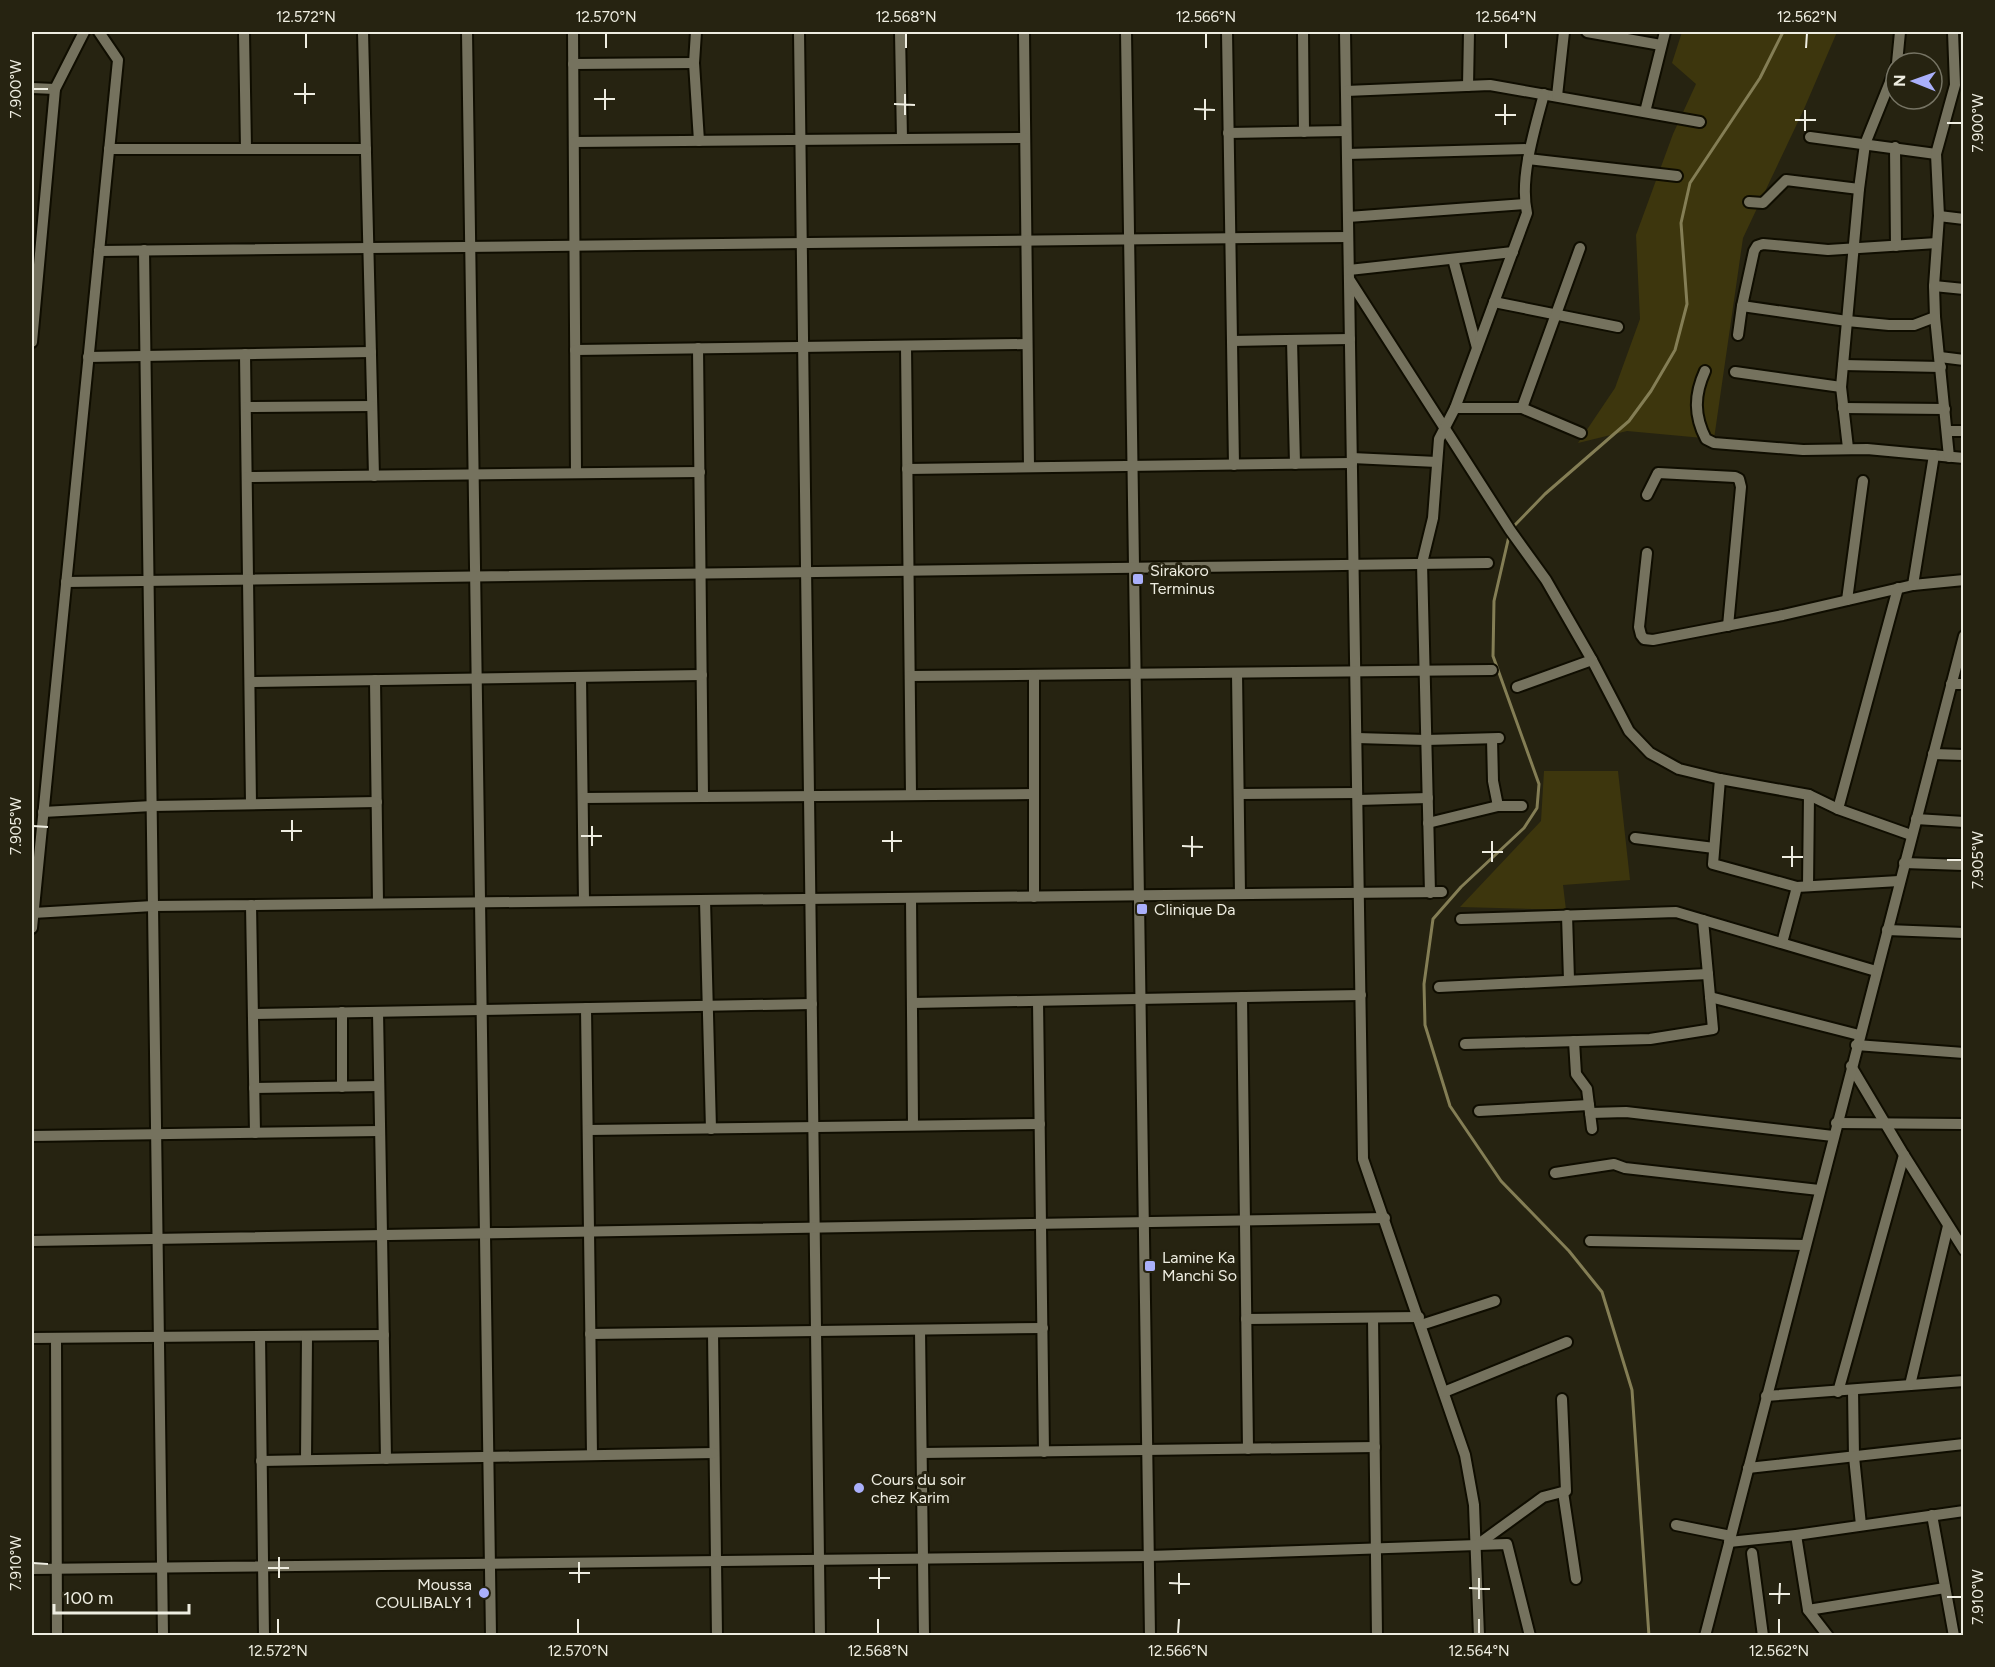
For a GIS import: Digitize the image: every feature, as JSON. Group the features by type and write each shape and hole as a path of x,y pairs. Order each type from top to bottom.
{"street":[{"path":"32,342 36,247 55,89 84,32"},
{"path":"32,928 118,60 99,32"},
{"path":"244,32 246,149"},
{"path":"363,32 374,476"},
{"path":"467,32 491,1635"},
{"path":"573,32 576,473"},
{"path":"696,32 694,63 699,141"},
{"path":"799,32 820,1635"},
{"path":"900,32 902,139"},
{"path":"1024,32 1029,467"},
{"path":"1126,32 1150,1635"},
{"path":"1227,32 1234,465"},
{"path":"1303,32 1304,132"},
{"path":"1345,32 1363,1159 1465,1455 1474,1505 1479,1635"},
{"path":"1468,86 1469,32"},
{"path":"1557,96 1564,32"},
{"path":"1587,32 1661,45"},
{"path":"1645,112 1665,32"},
{"path":"1898,51 1900,32"},
{"path":"1949,457 1935,317 1934,286 1939,216 1936,154 1955,85 1957,32"},
{"path":"573,64 694,63"},
{"path":"1346,91 1490,85 1700,122"},
{"path":"32,88 55,89"},
{"path":"1430,892 1422,563 1433,518 1438,439 1455,408 1527,213 1525,204 1528,154 1544,94"},
{"path":"1848,448 1841,387 1859,189 1865,144 1884,97"},
{"path":"1228,133 1346,131"},
{"path":"1810,137 1936,154"},
{"path":"574,142 1025,138"},
{"path":"1895,147 1896,246"},
{"path":"109,149 366,149"},
{"path":"1347,154 1528,154 1677,176"},
{"path":"1749,202 1763,203 1786,180 1859,189"},
{"path":"1348,217 1525,204"},
{"path":"1939,216 1964,219"},
{"path":"99,250 1348,237"},
{"path":"1738,335 1742,306 1757,246 1763,244 1828,250 1937,243"},
{"path":"1522,408 1580,248"},
{"path":"144,250 163,1635"},
{"path":"1349,274 1453,258 1513,252"},
{"path":"1453,258 1477,348"},
{"path":"1349,274 1444,428 1510,530 1546,580 1629,731 1650,753 1679,769 1809,795 1838,809 1911,835"},
{"path":"1934,286 1964,289"},
{"path":"1494,302 1618,327"},
{"path":"1742,306 1889,325 1914,325 1935,317"},
{"path":"1232,341 1350,339"},
{"path":"1292,340 1295,464"},
{"path":"575,350 1027,344"},
{"path":"906,346 911,795"},
{"path":"698,348 703,797"},
{"path":"88,357 371,352"},
{"path":"245,354 251,804"},
{"path":"1843,365 1964,360"},
{"path":"1705,371 1699,384 1696,402 1697,420 1706,439 1714,443 1803,450 1848,448 1964,458"},
{"path":"1735,372 1841,387"},
{"path":"246,407 372,406"},
{"path":"1455,408 1522,408 1581,433"},
{"path":"1843,408 1945,409"},
{"path":"1947,431 1964,431"},
{"path":"1913,585 1934,455"},
{"path":"907,469 1295,464 1352,461 1437,462"},
{"path":"247,477 700,472"},
{"path":"1647,495 1658,473 1735,477 1739,480 1741,487 1728,626"},
{"path":"1847,600 1863,481"},
{"path":"1647,553 1639,627 1644,639 1653,640 1728,626 1913,585 1964,580"},
{"path":"66,582 1488,562"},
{"path":"1838,809 1898,588"},
{"path":"1705,1635 1964,636"},
{"path":"1517,687 1592,660"},
{"path":"910,676 1492,670"},
{"path":"1238,673 1240,894"},
{"path":"250,682 702,675"},
{"path":"1034,675 1034,897"},
{"path":"581,677 584,901"},
{"path":"375,680 378,903"},
{"path":"1951,684 1964,684"},
{"path":"1356,738 1496,739 1493,781 1498,806"},
{"path":"1933,754 1964,755"},
{"path":"1720,779 1713,864 1802,887 1899,881"},
{"path":"1239,794 1428,798"},
{"path":"583,798 1034,795"},
{"path":"1782,944 1802,887 1809,795"},
{"path":"44,812 152,806 377,802"},
{"path":"1428,823 1498,806 1522,806"},
{"path":"1916,819 1964,822"},
{"path":"1635,838 1714,848"},
{"path":"1904,863 1964,865"},
{"path":"33,913 153,906 1442,892"},
{"path":"911,898 914,1125"},
{"path":"705,900 711,1128"},
{"path":"251,905 255,1132"},
{"path":"1461,919 1676,912 1876,971"},
{"path":"1567,915 1569,980"},
{"path":"1465,1044 1650,1039 1713,1029 1703,920"},
{"path":"1887,930 1964,933"},
{"path":"1439,987 1708,974"},
{"path":"912,1003 1361,995"},
{"path":"1242,997 1248,1449"},
{"path":"1710,997 1858,1040 1964,1053"},
{"path":"1038,1000 1044,1452"},
{"path":"253,1014 812,1004"},
{"path":"586,1008 592,1455"},
{"path":"342,1012 342,1087"},
{"path":"378,1012 386,1459"},
{"path":"1574,1041 1576,1074 1587,1089 1592,1129"},
{"path":"1851,1066 1964,1250"},
{"path":"254,1088 379,1086"},
{"path":"1479,1111 1590,1109 1833,1136"},
{"path":"1836,1123 1964,1124"},
{"path":"588,1130 1040,1124"},
{"path":"32,1136 380,1131"},
{"path":"1838,1392 1904,1155"},
{"path":"1555,1173 1614,1164 1624,1168 1819,1190"},
{"path":"32,1241 1385,1218"},
{"path":"1910,1386 1948,1226"},
{"path":"1590,1241 1805,1245"},
{"path":"1246,1319 1373,1318 1420,1321 1495,1301"},
{"path":"1373,1318 1377,1635"},
{"path":"590,1334 1043,1328"},
{"path":"920,1330 924,1635"},
{"path":"713,1333 717,1635"},
{"path":"32,1338 384,1335"},
{"path":"260,1336 264,1635"},
{"path":"306,1460 307,1336"},
{"path":"56,1338 57,1635"},
{"path":"1444,1392 1567,1342"},
{"path":"1766,1396 1964,1381"},
{"path":"1853,1390 1854,1458 1861,1525"},
{"path":"1477,1545 1543,1497 1566,1491 1562,1399"},
{"path":"1748,1468 1964,1444"},
{"path":"922,1453 1375,1447"},
{"path":"261,1461 714,1453"},
{"path":"1563,1492 1576,1579"},
{"path":"1676,1525 1730,1539 1796,1535 1964,1511"},
{"path":"1932,1515 1954,1635"},
{"path":"1796,1535 1808,1610 1828,1635"},
{"path":"32,1569 1149,1556 1507,1544 1530,1635"},
{"path":"1752,1553 1763,1635"},
{"path":"1808,1610 1945,1588"}],"shaded area":[{"path":"1682,32 1837,32 1804,109 1743,238 1714,439 1627,431 1578,443 1615,388 1640,319 1636,235 1673,134 1696,84 1672,63"},
{"path":"1544,771 1618,771 1630,880 1563,885 1566,910 1460,907 1541,821"}],"waterway":[{"path":"1513,527 1545,494 1629,421 1651,391 1675,350 1687,304 1681,223 1690,183 1760,78 1783,32"},
{"path":"1509,536 1494,601 1493,656 1539,784 1537,808 1524,828 1461,887 1433,919 1424,984 1425,1025 1450,1106 1501,1181 1569,1251 1602,1292 1632,1390 1649,1636"}],"place":[{"name":"Sirakoro Terminus","path":"1138,579"},
{"name":"Clinique Da","path":"1142,909"},
{"name":"Lamine Ka Manchi So","path":"1150,1266"},
{"name":"Cours du soir chez Karim","path":"859,1488"},
{"name":"Moussa COULIBALY 1","path":"484,1593"}]}
